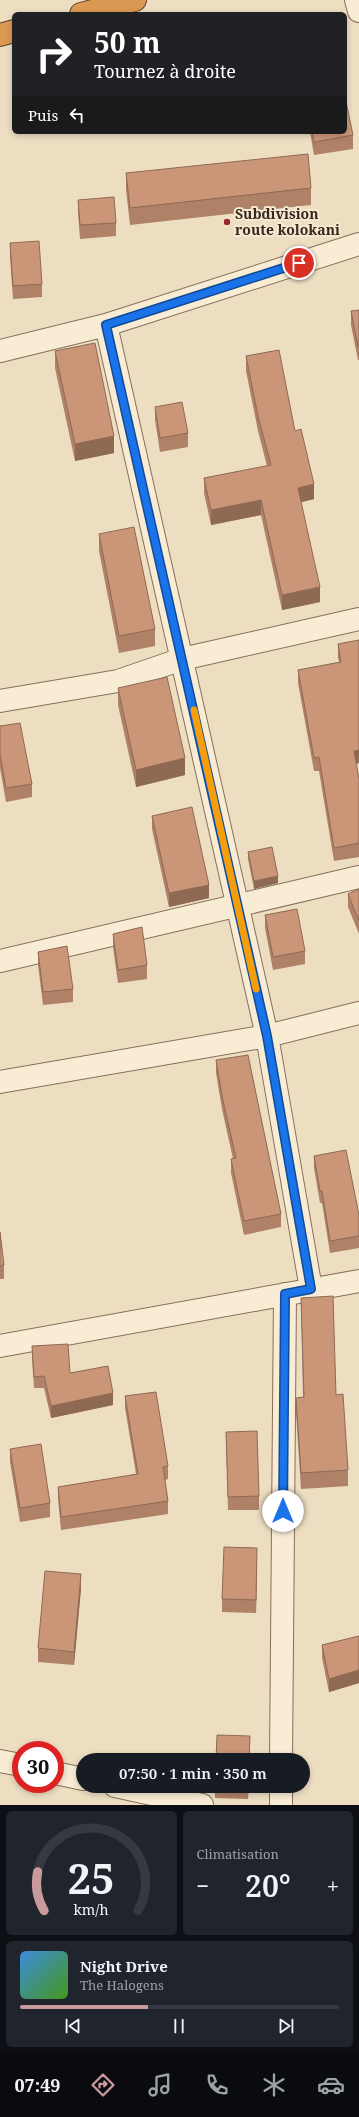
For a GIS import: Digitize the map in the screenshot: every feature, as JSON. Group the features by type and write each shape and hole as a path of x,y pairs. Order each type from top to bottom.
{"highway":[{"path":"89,12 135,0"},
{"path":"0,35 12,32"}],"street":[{"path":"356,0 359,11"},
{"path":"0,351 106,325 359,244"},
{"path":"106,325 267,1036 311,1289"},
{"path":"0,701 118,681 182,659 359,619"},
{"path":"0,961 237,904 359,877"},
{"path":"0,1082 267,1036 359,1013"},
{"path":"0,1346 359,1281"},
{"path":"281,1753 285,1294"},
{"path":"0,1761 12,1764"},
{"path":"64,1775 76,1778"},
{"path":"147,1793 202,1805"},
{"path":"281,1793 281,1805"}],"building":[{"path":"347,106 353,135 314,142 312,134 347,134"},
{"path":"308,154 311,188 130,208 126,173"},
{"path":"114,197 116,223 80,225 78,200"},
{"path":"39,241 42,284 13,286 10,243"},
{"path":"359,310 359,346 358,346 351,311"},
{"path":"95,343 114,436 75,444 55,351"},
{"path":"279,350 295,431 301,429 314,484 298,488 320,587 282,595 261,500 211,510 204,478 271,465 258,416 246,356"},
{"path":"182,402 188,433 160,438 155,407"},
{"path":"134,527 155,629 119,636 99,534"},
{"path":"359,640 359,750 354,751 359,779 359,843 334,848 319,757 314,758 298,670 341,662 338,644"},
{"path":"167,677 185,758 136,770 118,688"},
{"path":"20,723 32,784 6,788 0,754 0,726"},
{"path":"192,807 209,885 169,893 152,816"},
{"path":"272,847 278,876 254,881 248,852"},
{"path":"359,889 359,921 348,894"},
{"path":"297,909 305,951 273,957 265,915"},
{"path":"142,927 147,965 118,970 113,934"},
{"path":"67,946 73,989 43,992 38,952"},
{"path":"248,1055 281,1214 244,1221 231,1159 236,1158 222,1096 216,1060"},
{"path":"346,1150 359,1215 359,1236 330,1241 322,1191 320,1191 314,1156"},
{"path":"0,1232 4,1265 0,1266"},
{"path":"333,1296 336,1395 343,1394 348,1470 301,1473 296,1398 304,1397 301,1298"},
{"path":"68,1344 70,1373 108,1366 113,1393 51,1406 44,1376 34,1377 32,1346"},
{"path":"156,1392 168,1466 163,1467 168,1501 61,1517 58,1487 138,1474 125,1396"},
{"path":"257,1431 259,1496 228,1497 226,1432"},
{"path":"41,1444 50,1503 20,1508 10,1449"},
{"path":"224,1547 257,1548 256,1600 222,1599"},
{"path":"45,1571 81,1574 74,1652 38,1648"},
{"path":"359,1636 359,1670 329,1679 322,1645"},
{"path":"217,1735 250,1736 249,1753 216,1753"}],"slow traffic":[{"path":"194,710 256,989"}],"place":[{"name":"Subdivision route kolokani","path":"227,222"}],"route":[{"path":"283,1511 285,1294 311,1289 267,1036 106,325 299,263"}]}
